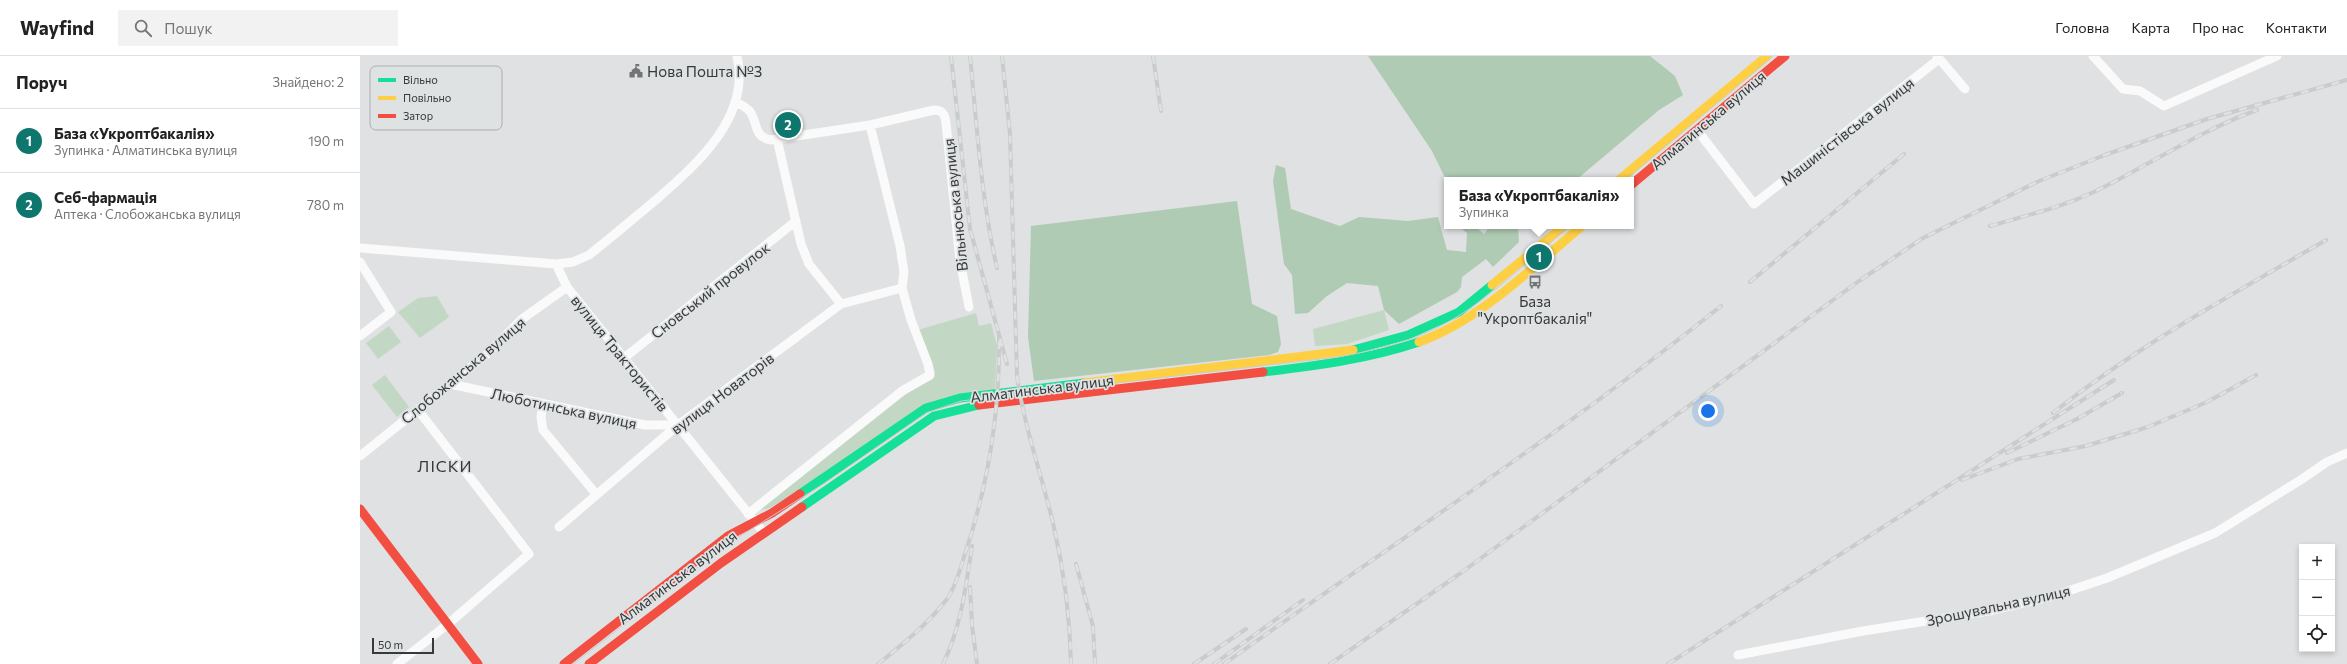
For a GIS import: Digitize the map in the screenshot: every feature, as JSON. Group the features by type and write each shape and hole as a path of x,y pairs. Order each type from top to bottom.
{"street":[{"path":"360,248 556,264 573,262 589,255 696,165 712,146 736,102 740,77 737,56"},
{"name":"Алматинська вулиця","path":"1623,177 1767,56"},
{"name":"Алматинська вулиця","path":"1634,182 1785,56"},
{"path":"2094,56 2123,89 2140,91 2164,106 2277,56"},
{"path":"1938,58 1965,89"},
{"name":"Машиністівська вулиця","path":"1697,130 1754,204 1938,58"},
{"path":"736,102 752,114 757,132 763,138 778,139 870,125 900,246 904,272 902,288 911,320 928,364 930,375 902,391 748,514"},
{"name":"Вільнюська вулиця","path":"870,125 934,110 940,110 944,114 960,261 969,307"},
{"path":"778,139 801,244 809,264 841,304"},
{"name":"Сновський провулок","path":"624,358 796,221"},
{"name":"Алматинська вулиця","path":"564,664 728,536 772,513 926,408 960,398 986,399 1071,389 1332,354 1366,348 1408,335 1465,308 1560,229"},
{"name":"Алматинська вулиця","path":"1071,389 1331,364 1394,350 1433,336 1488,304 1578,229"},
{"path":"360,262 391,312 360,336"},
{"name":"вулиця Трактористів","path":"556,264 567,287 764,533"},
{"name":"Слобожанська вулиця","path":"360,456 486,355 522,319 567,287"},
{"name":"вулиця Новаторів","path":"559,527 678,425 841,304 902,288"},
{"name":"Люботинська вулиця","path":"450,384 543,405 645,425 678,425"},
{"name":"Алматинська вулиця","path":"589,664 764,533 922,422 945,411 986,399"},
{"path":"543,405 541,417 543,430 596,494"},
{"path":"397,664 448,624 529,554 418,410"},
{"name":"Зрошувальна вулиця","path":"1738,655 1863,631 1989,611 2050,597 2107,578 2215,533 2299,482 2327,462 2347,453"},
{"path":"360,509 478,664"}],"green space":[{"path":"1368,56 1650,56 1675,76 1683,95 1659,110 1580,177 1445,177 1432,151"},
{"path":"1276,165 1285,168 1291,209 1340,226 1359,217 1408,221 1438,217 1447,250 1466,252 1467,233 1462,229 1478,229 1484,234 1488,229 1518,229 1519,242 1493,267 1486,259 1462,277 1461,287 1457,292 1399,324 1384,310 1378,286 1347,283 1327,296 1308,313 1295,314 1292,275 1284,264 1273,181"},
{"path":"1237,201 1252,304 1277,316 1281,344 1278,352 1269,355 1034,381 1028,337 1031,226"},
{"path":"437,296 449,317 420,338 398,312 418,298"},
{"path":"1384,310 1389,330 1347,344 1315,346 1313,329"},
{"path":"976,313 979,326 991,323 997,346 995,390 946,397 770,508 759,510 909,392 933,379 935,371 918,330"},
{"path":"389,326 401,342 378,359 366,343"},
{"path":"385,375 409,407 397,417 372,385"}],"tram line":[{"path":"1629,177 1773,56"},
{"path":"573,664 729,543 825,483 926,413 961,401 1338,357 1409,340 1435,329 1464,313 1495,290 1566,229"}],"railway":[{"path":"951,56 970,229 1007,364"},
{"path":"970,56 983,189 997,268"},
{"path":"1002,56 1010,134 1017,376 1028,431 1053,523 1060,558 1068,611 1071,664"},
{"path":"1153,56 1161,111"},
{"path":"1330,664 1458,575 1859,281 1923,238 2039,181 2105,155 2207,119 2347,80"},
{"path":"1990,226 2047,210 2089,194 2197,137 2257,110"},
{"path":"1750,282 1904,154"},
{"path":"2053,413 2118,365 2152,343 2326,240"},
{"path":"1224,664 1475,489 1661,353 1721,306"},
{"path":"878,664 932,617 947,599 957,579 980,503 991,448 995,420 999,364 999,336"},
{"path":"1962,480 2018,459 2086,446 2148,427 2207,402 2256,375"},
{"path":"1668,664 2114,380"},
{"path":"2007,453 2077,419 2122,393"},
{"path":"943,664 959,621 972,546"},
{"path":"1076,564 1093,626 1095,664"},
{"path":"970,587 972,625 977,664"},
{"path":"1214,664 1303,600"},
{"path":"1194,664 1246,629"}],"traffic: fast":[{"path":"1353,350 1408,335 1459,312 1492,285"},
{"path":"1263,372 1342,361 1381,353 1419,342"},
{"path":"800,494 926,408 960,398 1084,383"},
{"path":"802,507 934,416 979,405"}],"traffic: slow":[{"path":"1623,177 1767,56"},
{"path":"1492,285 1560,229"},
{"path":"1419,342 1441,333 1484,307 1505,292 1579,229"},
{"path":"1084,383 1353,350"}],"traffic: jam":[{"path":"1634,182 1785,56"},
{"path":"979,405 1263,372"},
{"path":"564,664 728,536 772,513 800,494"},
{"path":"589,664 721,563 802,507"},
{"path":"360,509 478,664"}],"place":[{"name":"Нова Пошта №3","path":"636,71"},
{"name":"Себ-фармація","path":"788,125"},
{"name":"База «Укроптбакалія»","path":"1539,257"},
{"name":"База \"Укроптбакалія\"","path":"1535,282"}],"district":[{"name":"ЛІСКИ","path":"445,465"}]}
